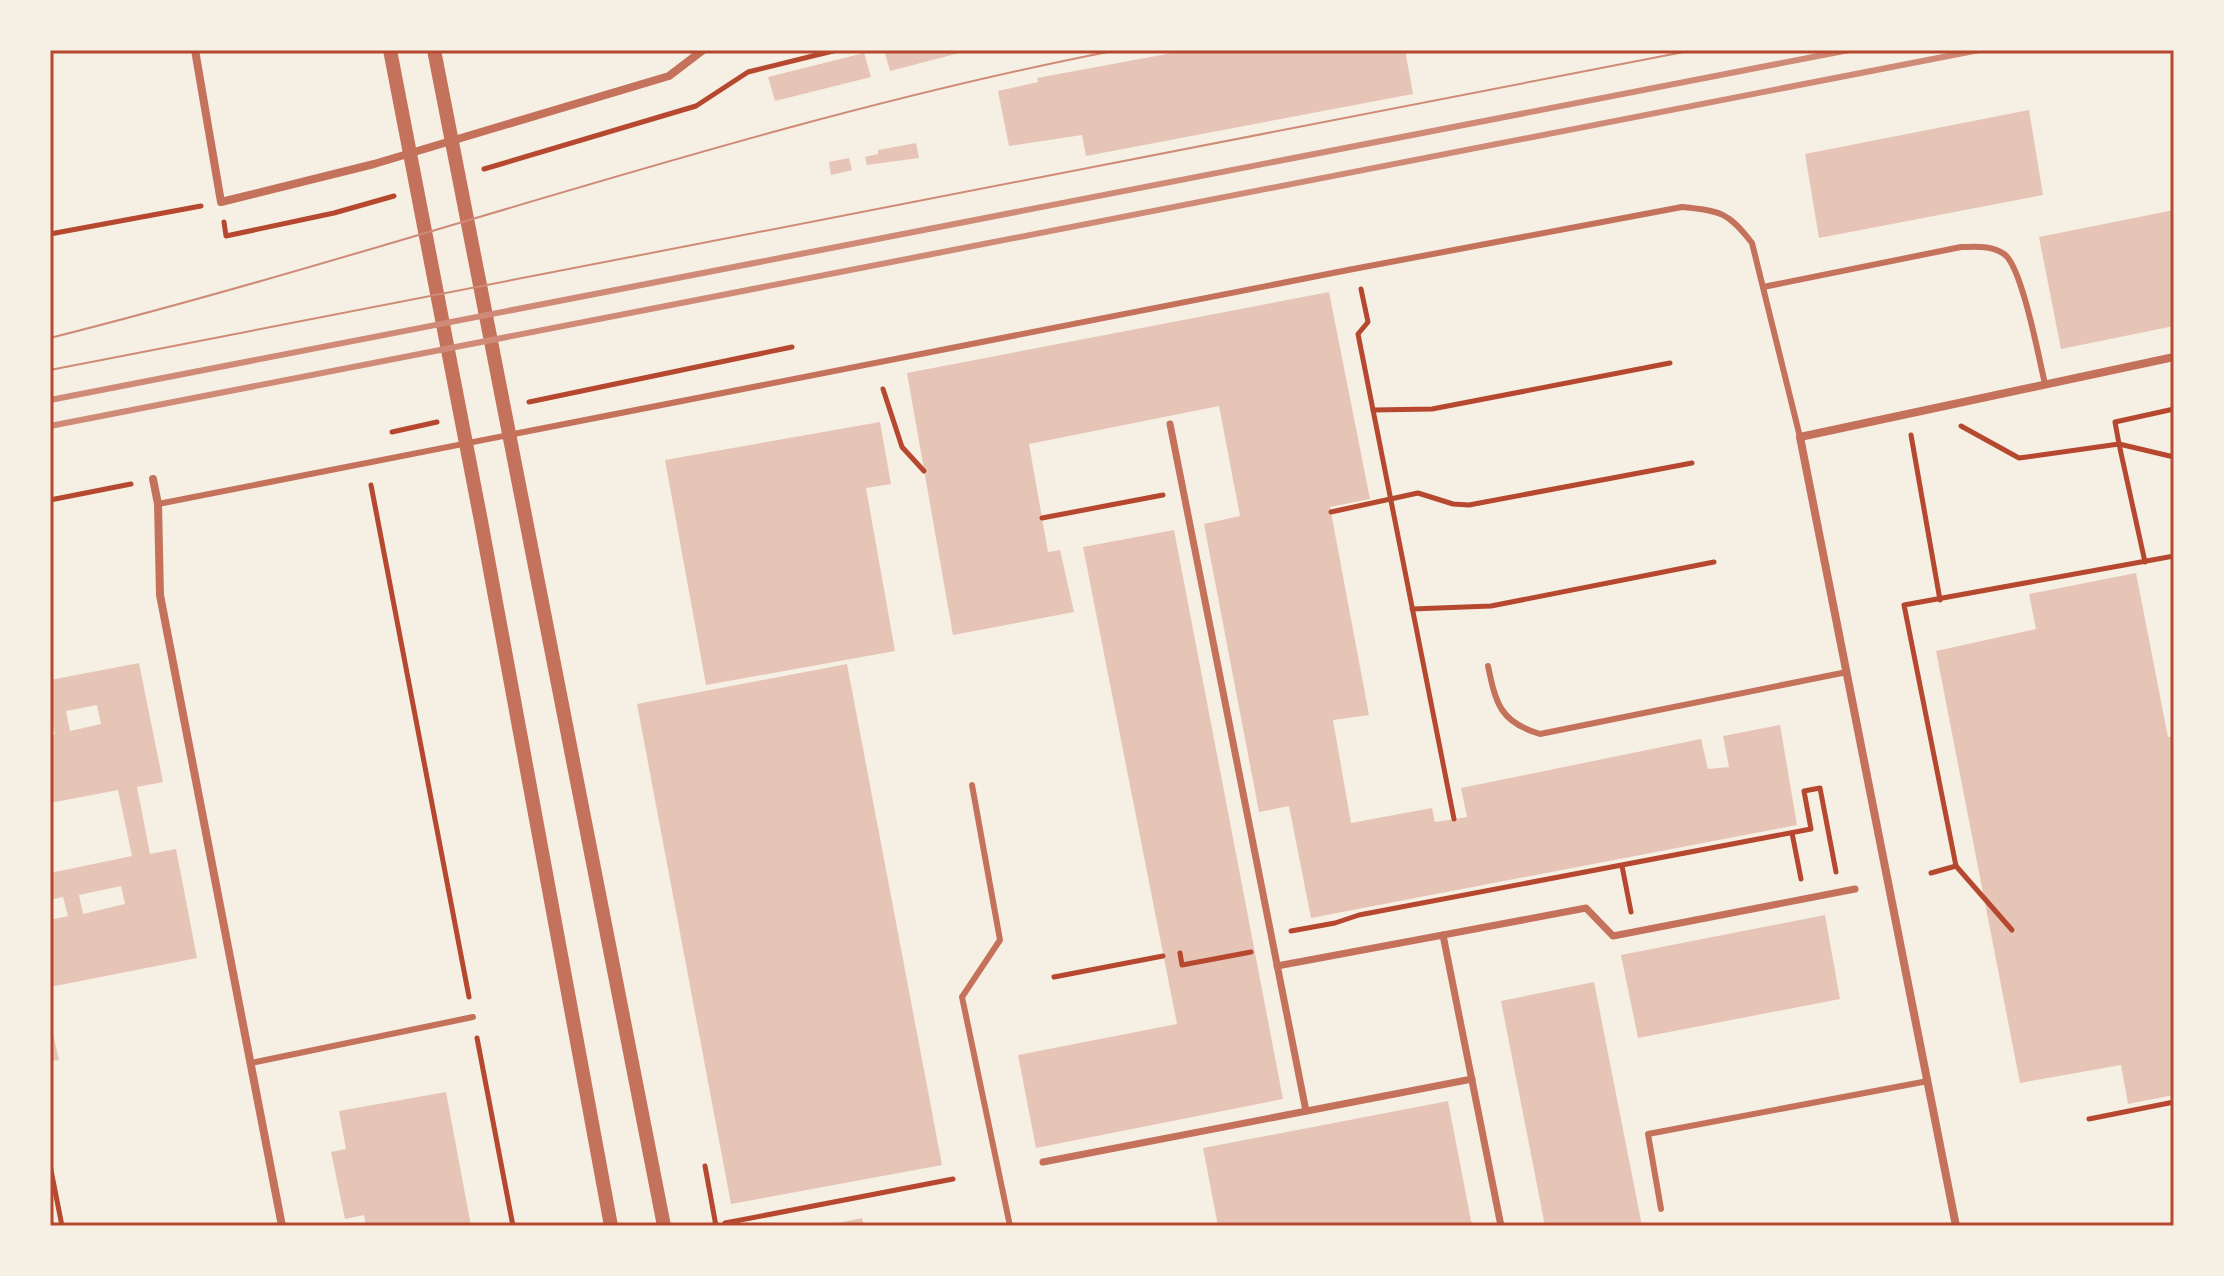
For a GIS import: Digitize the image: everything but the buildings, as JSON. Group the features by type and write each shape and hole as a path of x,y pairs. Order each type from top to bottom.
{"street":[{"path":"195,50 221,202 374,164 669,76 703,50"},
{"path":"434,50 664,1226"},
{"path":"391,53 611,1226"},
{"path":"1956,1226 1800,437 2174,357"},
{"path":"1170,424 1306,1111"},
{"path":"153,479 158,504 160,595 282,1226"},
{"path":"1277,966 1586,908 1613,936 1855,889"},
{"path":"1443,935 1501,1226"},
{"path":"1043,1162 1472,1079"}],"lane":[{"path":"158,504 1682,207 1709,210 1734,220 1752,243 1800,437"},
{"path":"1763,287 1961,247 1986,246 2005,254 2017,271 2045,384"},
{"path":"1488,666 1496,704 1520,728 1540,734 1847,672"},
{"path":"972,785 1000,940 962,997 1010,1226"},
{"path":"251,1063 473,1017"},
{"path":"1661,1209 1648,1134 1928,1081"}],"path":[{"path":"470,173 696,106 748,72 837,50"},
{"path":"226,236 334,213 395,195"},
{"path":"50,234 221,202"},
{"path":"1357,268 1368,322 1358,334 1454,819"},
{"path":"1373,410 1432,409 1670,363"},
{"path":"883,389 902,447 924,471"},
{"path":"1929,408 2019,458 2119,444 2174,457"},
{"path":"2145,562 2115,422 2174,409"},
{"path":"1907,413 1940,600"},
{"path":"1331,512 1418,493 1453,504 1469,505 1692,463"},
{"path":"367,464 513,1226"},
{"path":"50,500 153,479"},
{"path":"1042,518 1184,491"},
{"path":"2012,930 1956,866 1904,605 2174,556"},
{"path":"1412,609 1491,606 1714,562"},
{"path":"1293,931 1811,829 1804,791 1820,788 1839,893"},
{"path":"1792,833 1802,886"},
{"path":"1622,866 1632,919"},
{"path":"1931,873 1956,866"},
{"path":"1180,953 1182,965 1273,948"},
{"path":"1054,977 1163,956"},
{"path":"2089,1119 2174,1102"},
{"path":"50,1165 62,1226"},
{"path":"705,1166 716,1226"},
{"path":"725,1223 953,1179"}],"tram line":[{"path":"50,338 184,303 848,112 1118,50"},
{"path":"50,370 1694,50"}],"railway":[{"path":"50,400 1849,50"},
{"path":"50,426 1979,50"}]}
